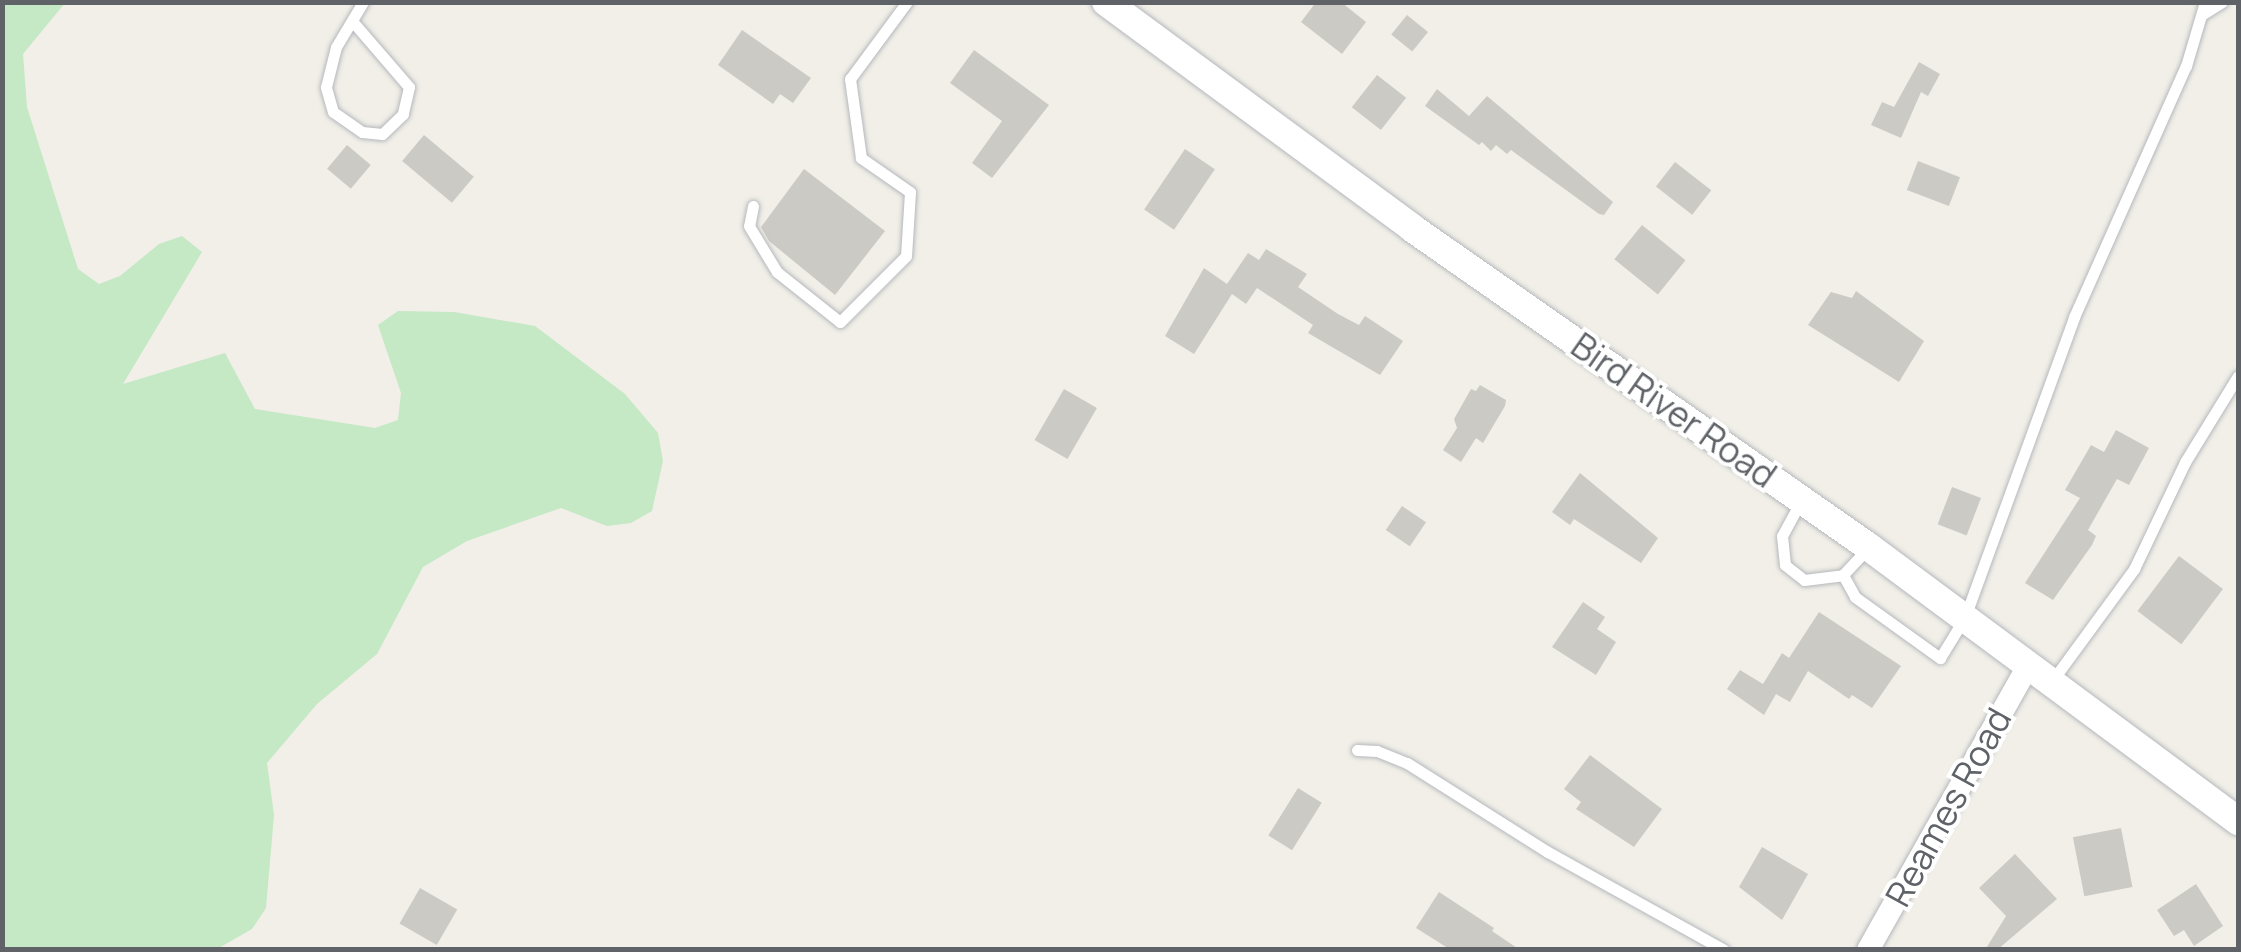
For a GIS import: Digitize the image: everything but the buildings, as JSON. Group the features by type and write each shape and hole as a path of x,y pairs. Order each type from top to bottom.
{"street":[{"name":"Bird River Road","path":"1106,2 1427,238 1802,500 2237,816"},
{"name":"Reames Road","path":"1868,950 2040,673"}],"lane":[{"path":"353,22 409,87 403,114 382,134 362,132 333,112 326,87 336,47 362,2"},
{"path":"752,206 749,226 777,272 840,322 906,256 910,192 861,158 850,79 907,2"},
{"path":"1843,575 1863,604 1940,658 1965,617 2074,317 2186,66 2204,8 2222,2"},
{"path":"2040,673 2134,570 2185,462 2238,376"},
{"path":"1802,500 1782,536 1785,564 1804,580 1843,575 1869,548"},
{"path":"1357,750 1377,752 1407,763 1548,852 1724,950"}],"green space":[{"path":"2,3 65,3 23,54 27,107 78,269 99,284 120,276 159,244 182,236 202,252 123,384 225,353 255,409 375,428 398,420 401,393 378,325 398,311 454,312 535,326 625,394 658,433 663,461 652,511 631,523 607,526 561,508 467,541 423,567 377,654 317,704 267,763 274,815 266,908 252,929 217,949 3,949"}]}
